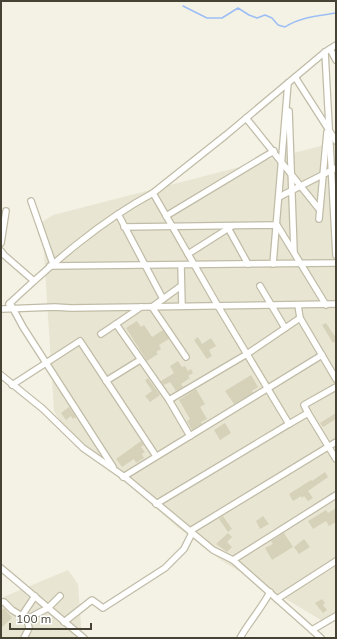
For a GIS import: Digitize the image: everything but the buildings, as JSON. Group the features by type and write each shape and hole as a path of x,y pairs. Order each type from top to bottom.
{"street":[{"path":"2,310 52,265 89,235 133,204 153,193 336,45"},
{"path":"328,51 336,60"},
{"path":"319,219 328,129 328,51"},
{"path":"295,77 336,140"},
{"path":"274,264 288,83"},
{"path":"288,83 294,252"},
{"path":"246,118 319,209"},
{"path":"328,129 334,169 336,255"},
{"path":"166,216 274,151"},
{"path":"279,197 334,169"},
{"path":"153,193 218,306 289,424"},
{"path":"31,201 52,265"},
{"path":"1,243 6,211"},
{"path":"118,214 163,299"},
{"path":"277,225 326,305"},
{"path":"124,227 277,225"},
{"path":"188,254 229,226"},
{"path":"229,226 248,264"},
{"path":"1,250 4,255 34,281"},
{"path":"52,265 145,266 336,263"},
{"path":"181,265 182,306"},
{"path":"152,307 182,286"},
{"path":"260,286 285,328"},
{"path":"10,303 46,363 115,471"},
{"path":"2,310 55,307 336,304"},
{"path":"298,305 300,318 336,378"},
{"path":"101,334 141,307"},
{"path":"152,307 186,357"},
{"path":"168,400 247,354 300,318"},
{"path":"116,324 168,400 190,436"},
{"path":"12,385 80,341 156,456"},
{"path":"123,477 322,355"},
{"path":"106,381 140,360"},
{"path":"1,375 43,409 83,448 123,477 213,550 233,560 321,638"},
{"path":"336,387 304,405 336,459"},
{"path":"156,504 308,413"},
{"path":"64,622 92,600 104,608 165,568 184,549 191,532 336,442"},
{"path":"233,560 336,495"},
{"path":"277,599 336,561"},
{"path":"1,568 84,638"},
{"path":"240,638 262,607 270,592"},
{"path":"24,618 35,596"},
{"path":"24,618 48,608 60,596"},
{"path":"1,602 4,602 12,610 24,618 29,628 24,638"},
{"path":"312,630 336,616"}],"shaded area":[{"path":"336,142 336,620 321,620 222,561 177,527 64,427 54,411 42,222 53,215"},
{"path":"68,570 78,584 82,638 1,638 1,598"}],"waterway":[{"path":"183,6 207,18 222,18 238,8 257,18 265,15 272,18 278,25 285,27 303,19 336,13"}]}
